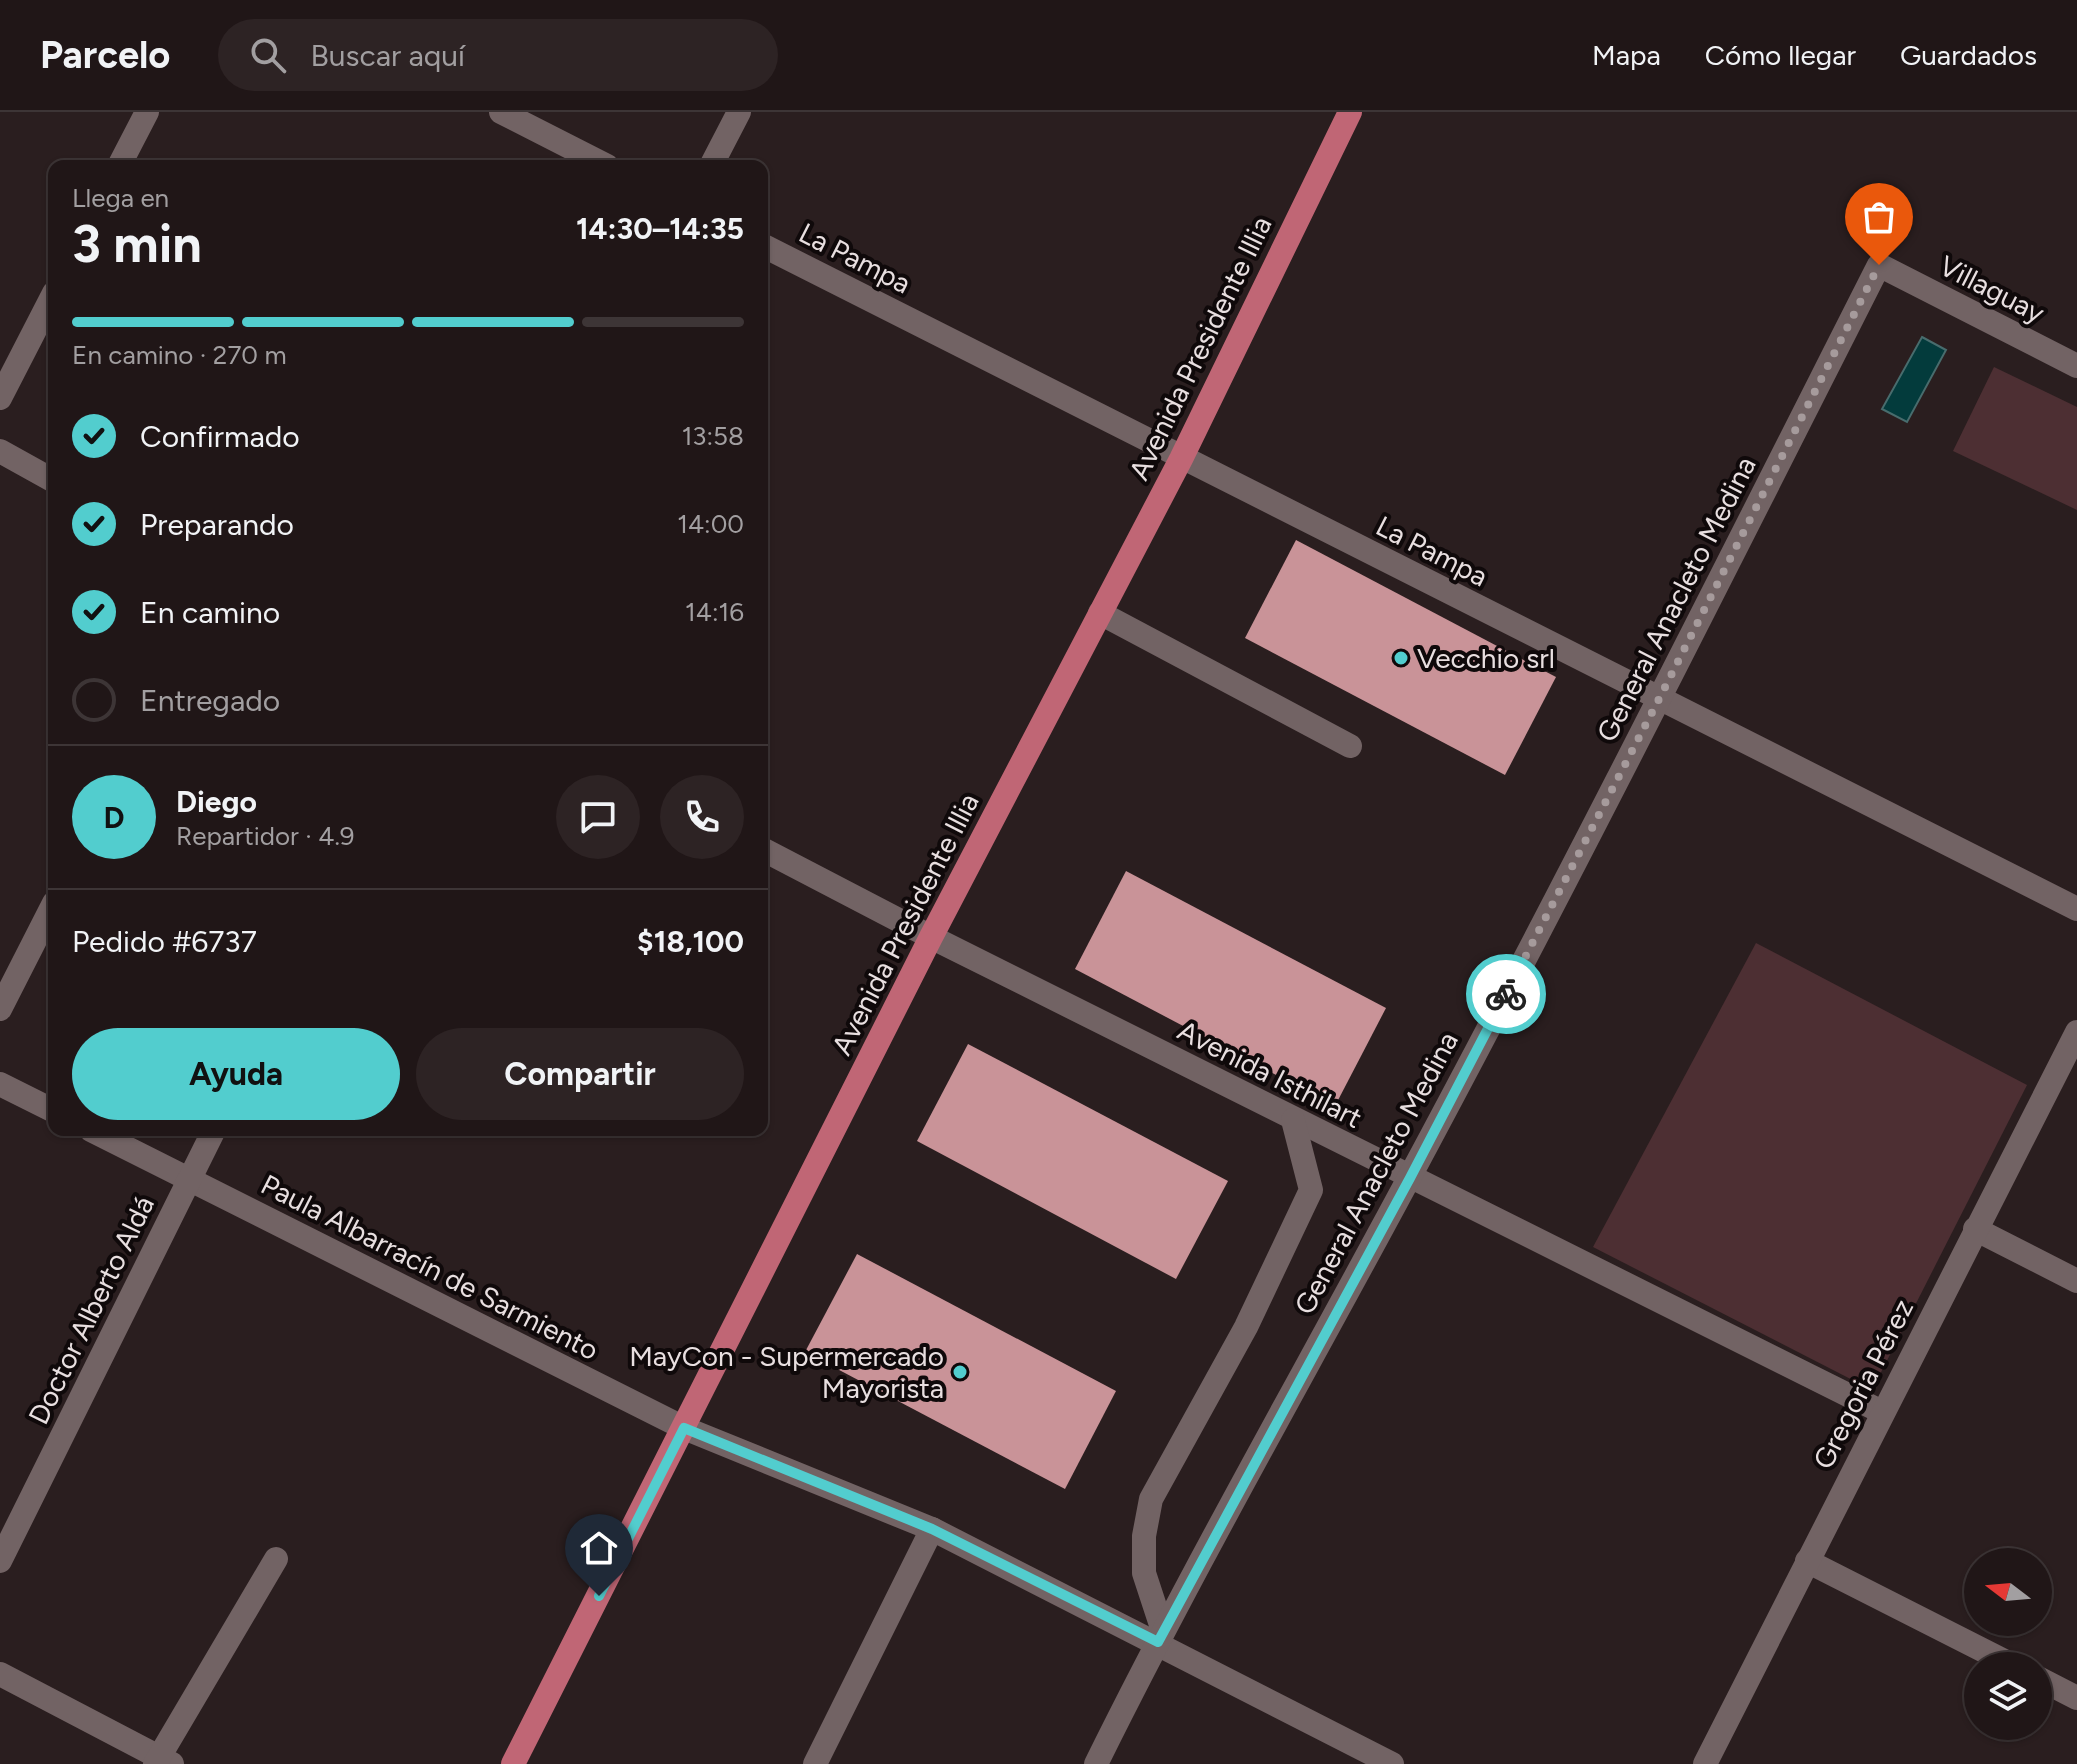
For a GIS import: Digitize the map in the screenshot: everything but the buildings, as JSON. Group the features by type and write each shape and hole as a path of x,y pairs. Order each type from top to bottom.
{"main road":[{"name":"Avenida Presidente Illia","path":"513,1764 931,937 1181,459 1350,112"}],"street":[{"path":"122,160 147,112"},
{"path":"501,112 595,160"},
{"path":"714,160 739,112"},
{"name":"La Pampa","path":"768,248 2077,909"},
{"name":"Villaguay","path":"1879,265 2077,366"},
{"name":"General Anacleto Medina","path":"1096,1764 1160,1637 1410,1178 1659,699 1879,265"},
{"path":"0,398 48,305"},
{"path":"0,451 48,478"},
{"path":"1100,613 1350,746"},
{"name":"Avenida Isthilart","path":"768,852 1293,1120 1882,1412"},
{"path":"0,1009 48,915"},
{"name":"Gregoria Pérez","path":"1705,1764 2077,1032"},
{"path":"0,1084 48,1108"},
{"path":"1160,1637 1144,1573 1144,1536 1151,1499 1246,1327 1311,1190 1293,1120"},
{"name":"Paula Albarracín de Sarmiento","path":"103,1136 684,1428 932,1529 1160,1637 1384,1762"},
{"name":"Doctor Alberto Aldá","path":"0,1561 211,1136"},
{"path":"1975,1229 2077,1281"},
{"path":"815,1764 932,1529"},
{"path":"0,1674 162,1762 276,1559"},
{"path":"1807,1561 1986,1652"},
{"path":"2052,1685 2077,1698"}],"shaded area":[{"path":"1994,367 2077,407 2077,510 1953,451"},
{"path":"1756,943 2027,1085 1872,1390 1593,1247"}],"water":[{"path":"1922,337 1946,350 1907,422 1882,409"}],"way so far":[{"path":"1506,994 1879,265"}],"place":[{"name":"Vecchio srl","path":"1401,658"},
{"name":"MayCon - Supermercado Mayorista","path":"960,1372"}],"route":[{"path":"599,1596 684,1428 932,1529 1158,1642 1410,1178 1506,994"}]}
